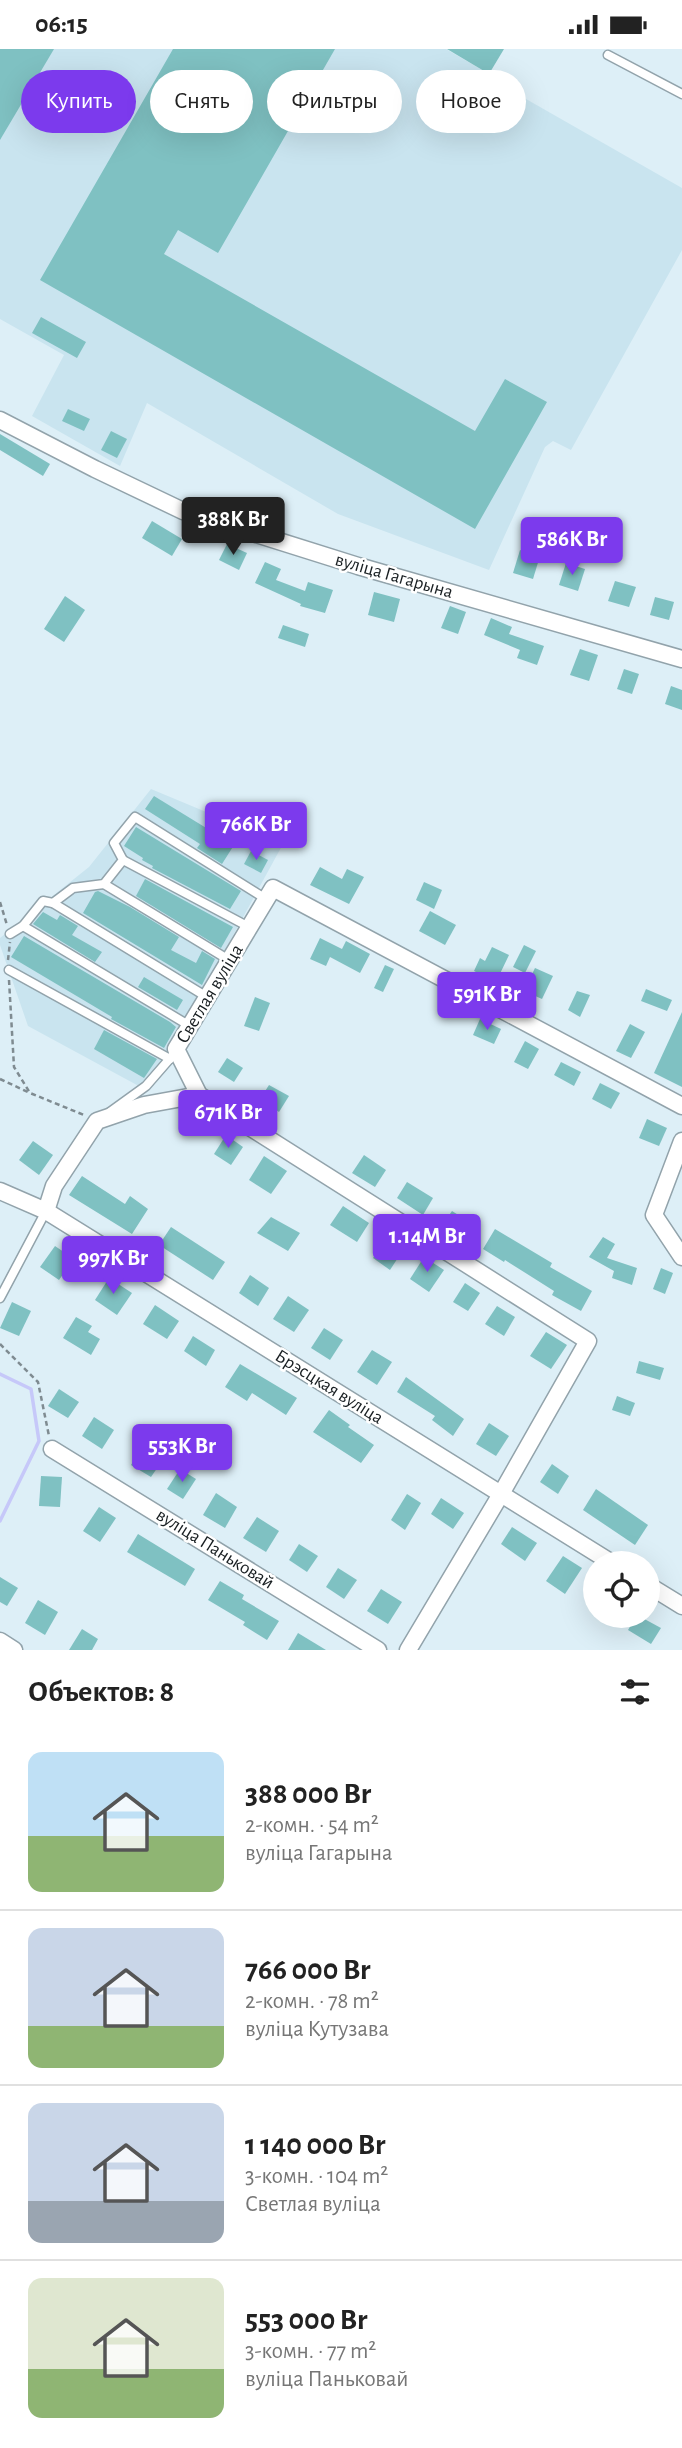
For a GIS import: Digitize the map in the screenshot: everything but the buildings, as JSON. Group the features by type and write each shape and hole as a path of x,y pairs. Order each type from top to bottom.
{"street":[{"name":"вуліца Гагарына","path":"0,420 95,470 183,511 358,566 682,659"},
{"name":"Светлая вуліца","path":"199,1095 173,1054 269,894"},
{"path":"269,894 682,1106"},
{"path":"46,1211 54,1186 97,1121 144,1105 199,1095 588,1341 408,1650"},
{"path":"682,1141 654,1216 682,1257"},
{"name":"Брэсцкая вуліца","path":"0,1191 46,1211 593,1551"},
{"name":"вуліца Паньковай","path":"52,1448 379,1650"},
{"path":"660,1592 682,1606"},
{"path":"0,1641 14,1650"}],"lane":[{"path":"608,55 682,94"},
{"path":"249,927 123,860 114,843 135,817 269,894"},
{"path":"104,884 123,860"},
{"path":"53,903 73,888 104,884 229,960"},
{"path":"10,934 23,926 44,901 53,903 207,997"},
{"path":"23,926 190,1026"},
{"path":"9,970 173,1054 146,1086 97,1121"},
{"path":"0,1298 46,1211"}],"path":[{"path":"0,902 10,934 14,1067 30,1093"},
{"path":"0,1079 97,1121"},
{"path":"0,1344 38,1382 52,1448"}],"shaded area":[{"path":"0,49 446,49 482,70 416,70 416,133 526,133 526,99 682,188 682,250 571,450 553,441 545,447 489,570 338,514 147,403 120,466 32,416 64,355 0,319"},
{"path":"151,789 283,844 148,1091 28,1026 0,945 0,938 89,867"}],"waterway":[{"path":"0,1374 31,1389 39,1441 0,1521"}]}
